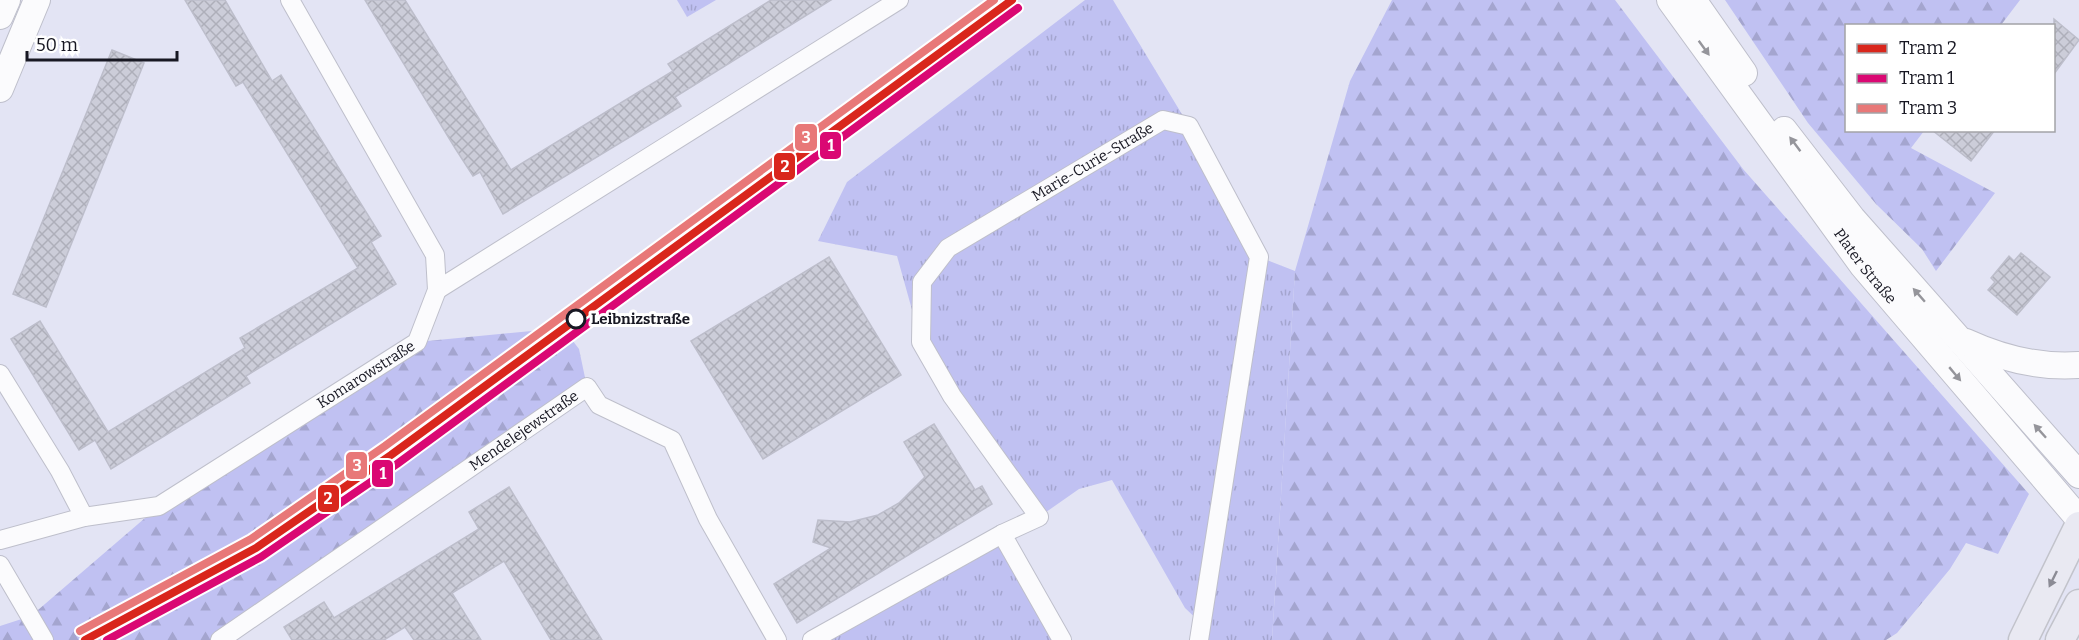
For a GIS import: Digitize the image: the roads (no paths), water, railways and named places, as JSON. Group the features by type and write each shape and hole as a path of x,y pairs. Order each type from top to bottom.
{"main road":[{"path":"2023,640 2079,526"},
{"path":"2060,640 2079,604"}],"street":[{"path":"0,16 7,0"},
{"path":"0,89 37,0"},
{"name":"Komarowstraße","path":"0,540 84,517 159,506 417,342 437,290 435,255 290,0"},
{"path":"437,290 899,0"},
{"name":"Plater Straße","path":"1670,0 1863,266 2079,519"},
{"name":"Plater Straße","path":"1693,0 1780,124 1852,218 2079,475"},
{"name":"Marie-Curie-Straße","path":"1002,534 1039,517 952,396 921,342 922,282 948,248 1163,120 1189,126 1259,257 1200,640"},
{"path":"1958,338 1995,355 2026,363 2079,365"},
{"path":"0,374 60,471 84,517"},
{"name":"Mendelejewstraße","path":"220,640 587,387 599,405 672,440 708,519 777,640"},
{"path":"812,640 1002,534 1062,640"},
{"path":"0,565 44,640"}],"tram line":[{"name":"3","path":"80,631 251,539 385,446 994,0"},
{"name":"2","path":"85,640 256,548 391,455 1012,0"},
{"name":"1","path":"107,640 261,557 397,464 1018,8"}],"place":[{"name":"Leibnizstraße","path":"576,319"}]}
